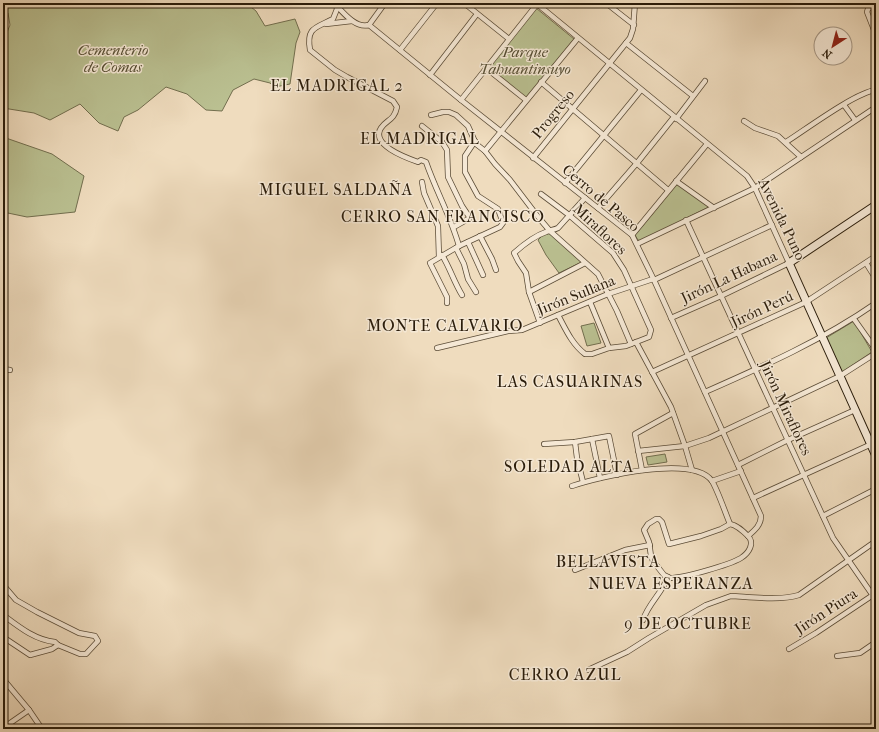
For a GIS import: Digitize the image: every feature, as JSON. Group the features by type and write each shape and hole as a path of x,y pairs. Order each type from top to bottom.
{"street":[{"path":"369,25 385,3"},
{"path":"400,50 437,3"},
{"path":"464,3 509,39"},
{"path":"461,100 537,3"},
{"name":"Avenida Puno","path":"537,3 609,64 747,176 755,188 855,410 873,443 876,456"},
{"path":"606,3 634,25"},
{"name":"Progreso","path":"533,158 626,43 632,33 634,25 635,3"},
{"path":"876,3 868,9 867,12 876,35"},
{"path":"335,4 352,21"},
{"path":"335,4 337,9 333,18 318,25 311,31 308,40 310,50 335,70 393,101 397,107 396,114 381,127 379,132 379,140 382,144 402,156 418,162 421,160 426,162 434,184 454,227 457,247 468,279 476,292"},
{"path":"430,75 477,14"},
{"path":"318,25 352,21"},
{"name":"Cerro de Pasco","path":"352,21 359,25 369,25 533,158 632,235 654,280 761,516 761,522 748,536"},
{"path":"485,152 578,38"},
{"path":"626,43 693,96"},
{"path":"486,68 526,100"},
{"path":"598,208 705,81"},
{"path":"541,82 668,190"},
{"path":"565,183 641,90"},
{"path":"786,142 844,104 867,92 876,90"},
{"path":"844,104 855,120"},
{"path":"637,244 755,188 876,107"},
{"path":"431,116 443,112 456,115 468,126 476,144 510,180 521,196 550,231 598,274 673,413 692,470"},
{"path":"744,121 755,128 778,136 801,157"},
{"path":"422,126 442,142 447,150 448,178 462,206 470,218 454,227"},
{"path":"448,303 447,297 430,265 431,261 500,227 503,221 498,209 478,196 465,172 465,156 474,141"},
{"path":"632,235 707,144"},
{"path":"676,180 714,208"},
{"path":"422,182 424,194 438,226 440,256 448,264 454,283 462,295"},
{"name":"Miraflores","path":"541,194 569,215 613,253 620,262 651,330 649,337 634,343"},
{"path":"540,323 529,292 526,273 514,253 537,236 558,228 585,198"},
{"name":"Jirón La Habana","path":"671,318 789,263 876,205"},
{"name":"Jirón Miraflores","path":"686,220 833,538 874,594 876,600"},
{"name":"Jirón Sullana","path":"437,348 508,331 522,330 608,294 654,280 772,225"},
{"path":"480,236 496,270"},
{"path":"468,242 483,275"},
{"name":"Jirón Perú","path":"652,372 688,357 806,302 876,256"},
{"path":"529,292 585,263"},
{"path":"866,263 876,279"},
{"path":"590,302 609,348"},
{"path":"705,392 755,370 822,337 854,319 876,303"},
{"path":"558,315 572,342 585,354 592,354 609,348 634,343"},
{"path":"638,451 685,446 709,438 840,376 876,351 854,319"},
{"path":"3,369 10,370"},
{"path":"738,465 788,440 855,410"},
{"path":"642,470 635,434 673,413"},
{"path":"544,444 575,442 609,436 617,475"},
{"path":"592,439 600,478"},
{"path":"575,442 582,482"},
{"path":"753,498 873,443"},
{"path":"572,486 582,482 642,470 692,470 706,476 712,481 730,524"},
{"path":"712,481 741,471"},
{"path":"824,516 876,488"},
{"path":"657,519 662,522 669,544 701,536 730,524 739,527 748,536 752,544 749,551 742,558 707,570 674,578 664,575 653,561 650,545 644,530 649,523 657,519"},
{"path":"588,670 627,652 714,602 731,596 773,598 793,597 799,595 876,541"},
{"path":"575,570 625,550 650,545"},
{"path":"643,620 647,609 662,590 668,577"},
{"path":"3,615 33,636 42,640 55,642 58,645 80,654 86,654 98,641 95,636 79,633 16,600 4,586"},
{"name":"Jirón Piura","path":"790,649 874,594"},
{"path":"3,637 30,655 52,649 58,645"},
{"path":"837,656 860,653 876,642"},
{"path":"3,679 30,710 42,729"},
{"path":"3,728 30,710"}],"green space":[{"name":"Cementerio de Comas","path":"3,3 246,3 256,11 265,26 295,19 300,32 296,43 290,84 275,87 270,83 254,79 233,90 222,111 206,110 187,94 166,87 138,110 124,117 118,131 99,123 80,104 50,120 34,113 3,108 3,42 10,25 8,13 3,10"},
{"name":"Parque Tahuantinsuyo","path":"536,8 574,39 526,98 488,67"},
{"path":"3,137 52,154 84,176 75,212 27,217 3,212"},
{"path":"677,184 709,207 640,241 638,240 635,235"},
{"path":"549,232 582,262 559,273 546,255 538,240 545,233"},
{"path":"854,321 872,352 842,372 826,338"},
{"path":"594,323 601,343 587,346 581,326"},
{"path":"665,454 667,462 648,465 646,457"}],"district":[{"name":"EL MADRIGAL 2","path":"337,85"},
{"name":"EL MADRIGAL","path":"420,138"},
{"name":"MIGUEL SALDAÑA","path":"336,189"},
{"name":"CERRO SAN FRANCISCO","path":"443,216"},
{"name":"MONTE CALVARIO","path":"445,325"},
{"name":"LAS CASUARINAS","path":"570,381"},
{"name":"SOLEDAD ALTA","path":"569,466"},
{"name":"BELLAVISTA","path":"608,561"},
{"name":"NUEVA ESPERANZA","path":"671,583"},
{"name":"9 DE OCTUBRE","path":"688,623"},
{"name":"CERRO AZUL","path":"565,674"}]}
